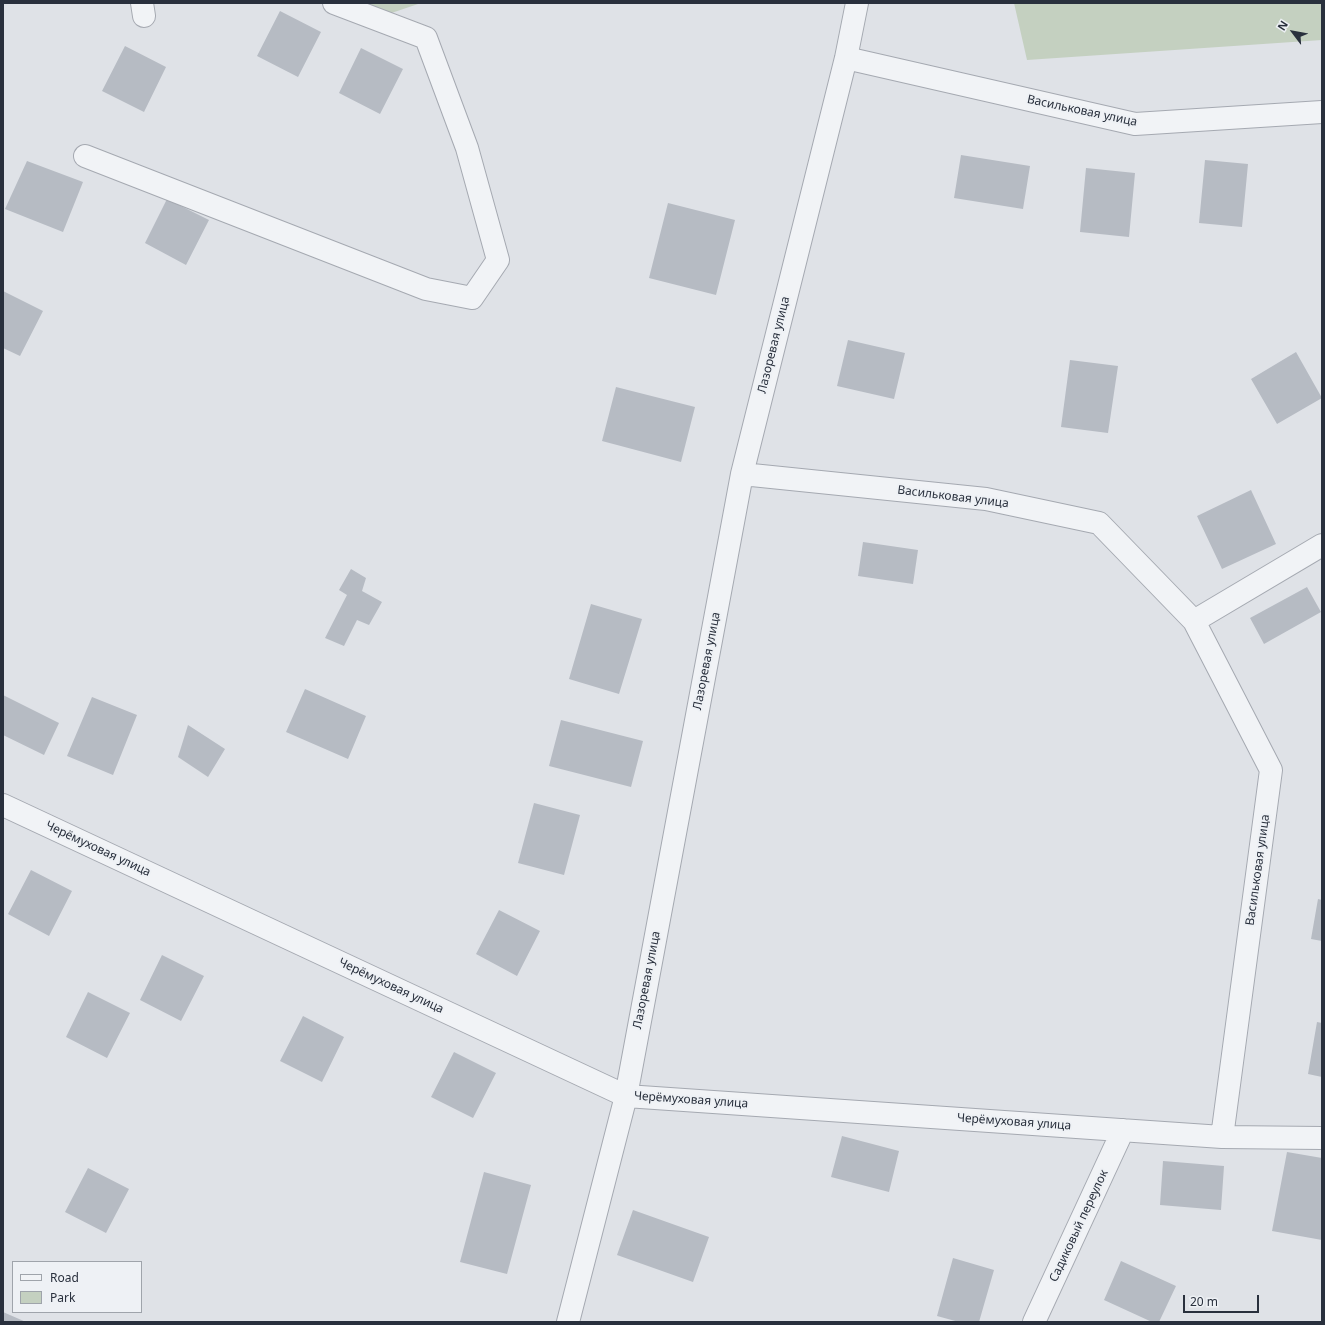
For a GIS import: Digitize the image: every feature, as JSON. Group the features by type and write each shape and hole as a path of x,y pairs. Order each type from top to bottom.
{"street":[{"path":"85,156 426,289 472,298 498,260 467,148 426,38 334,3"},
{"name":"Лазоревая улица","path":"568,1322 626,1096 742,474 846,58 857,3"},
{"name":"Васильковая улица","path":"846,58 1135,124 1322,112"},
{"name":"Васильковая улица","path":"742,474 986,498 1099,523 1194,621 1271,770 1222,1137"},
{"path":"1194,621 1322,545"},
{"name":"Черёмуховая улица","path":"3,805 626,1096 1222,1137 1322,1138"},
{"name":"Садиковый переулок","path":"1034,1322 1123,1130"}],"green space":[{"path":"347,3 421,3 359,24"},
{"path":"1014,3 1322,3 1322,40 1027,60"}],"building":[{"path":"280,11 321,32 298,77 257,56"},
{"path":"125,46 166,67 144,112 102,91"},
{"path":"361,48 403,69 380,114 339,93"},
{"path":"961,155 1030,166 1023,209 954,198"},
{"path":"1205,160 1248,164 1242,227 1199,223"},
{"path":"27,161 83,182 63,232 5,209"},
{"path":"1086,168 1135,173 1129,237 1080,232"},
{"path":"167,199 209,220 186,265 145,243"},
{"path":"668,203 735,220 716,295 649,278"},
{"path":"3,291 43,311 20,356 3,348"},
{"path":"848,340 905,353 894,399 837,386"},
{"path":"1296,352 1322,398 1277,424 1251,379"},
{"path":"1070,360 1118,366 1108,433 1061,427"},
{"path":"616,387 695,407 681,462 602,441"},
{"path":"1251,490 1276,544 1222,569 1197,516"},
{"path":"863,542 918,550 913,584 858,576"},
{"path":"351,569 366,578 362,591 382,602 369,625 357,620 344,646 325,638 347,595 339,590"},
{"path":"1307,587 1321,612 1264,644 1250,618"},
{"path":"591,604 642,619 619,694 569,679"},
{"path":"305,689 366,716 348,759 286,732"},
{"path":"3,695 59,723 44,755 3,735"},
{"path":"92,697 137,715 113,775 67,756"},
{"path":"561,720 643,741 631,787 549,766"},
{"path":"188,725 225,749 208,777 178,757"},
{"path":"534,803 580,815 564,875 518,863"},
{"path":"31,870 72,891 49,936 8,914"},
{"path":"1318,899 1322,900 1322,941 1311,939"},
{"path":"499,910 540,931 517,976 476,954"},
{"path":"162,955 204,976 181,1021 140,1000"},
{"path":"88,992 130,1013 107,1058 66,1037"},
{"path":"303,1016 344,1037 322,1082 280,1061"},
{"path":"1317,1022 1322,1023 1322,1077 1308,1074"},
{"path":"454,1052 496,1073 473,1118 431,1097"},
{"path":"842,1136 899,1151 889,1192 831,1177"},
{"path":"1287,1152 1322,1158 1322,1240 1272,1231"},
{"path":"1163,1161 1224,1166 1221,1210 1160,1205"},
{"path":"88,1168 129,1189 106,1233 65,1212"},
{"path":"484,1172 531,1185 507,1274 460,1262"},
{"path":"633,1210 709,1237 693,1282 617,1255"},
{"path":"953,1258 994,1270 979,1322 959,1322 937,1316"},
{"path":"1121,1261 1176,1286 1159,1322 1152,1322 1104,1300"},
{"path":"3,1312 26,1322 3,1322"}]}
